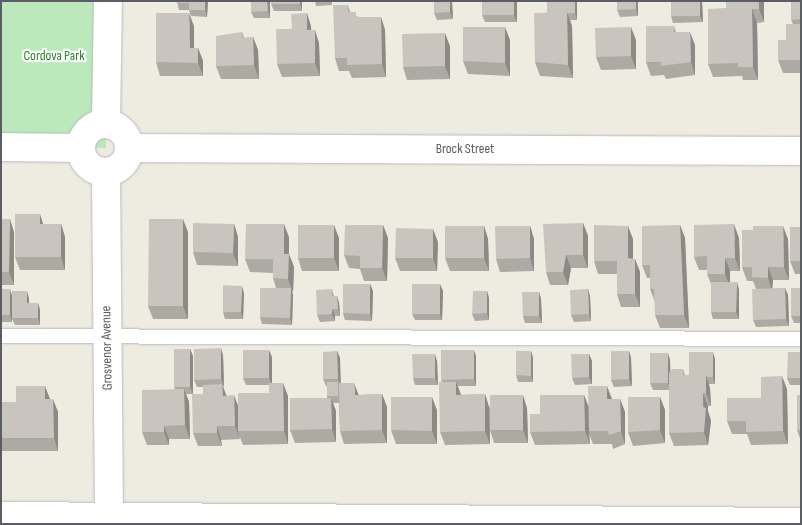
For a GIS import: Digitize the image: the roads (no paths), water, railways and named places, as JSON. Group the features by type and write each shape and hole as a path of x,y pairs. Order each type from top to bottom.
{"street":[{"path":"106,123 108,1"},
{"path":"106,123 125,134 130,148 125,162 106,172 86,163 81,148 91,128 106,123"},
{"path":"1,147 81,148"},
{"name":"Brock Street","path":"130,148 801,151"},
{"name":"Grosvenor Avenue","path":"106,172 109,520"},
{"path":"1,516 109,520 801,522"}],"lane":[{"path":"1,336 801,340"}],"park label":[{"name":"Cordova Park","path":"54,56"}]}
